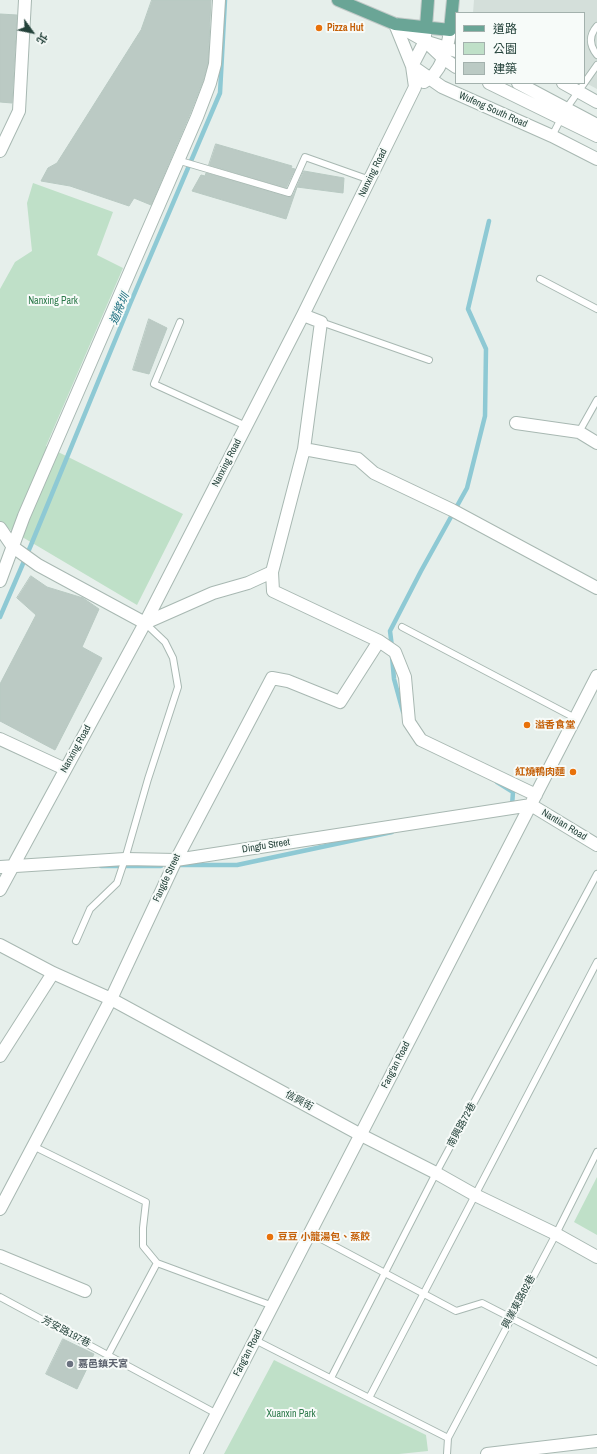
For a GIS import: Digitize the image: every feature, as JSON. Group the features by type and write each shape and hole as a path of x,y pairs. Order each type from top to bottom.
{"main road":[{"path":"338,0 395,24 426,26 453,31 453,0"},
{"path":"426,26 428,0"}],"street":[{"path":"1,147 19,111 25,0"},
{"path":"0,581 24,516 210,83 215,64 219,0"},
{"path":"395,24 425,41 449,52 455,65"},
{"path":"395,24 412,66 415,86 432,79 449,52 453,31"},
{"path":"412,66 425,41 426,26"},
{"name":"Wufeng South Road","path":"412,66 444,88 552,136 597,159"},
{"path":"491,84 597,126"},
{"path":"519,84 597,136"},
{"path":"565,84 597,102"},
{"name":"Nanxing Road","path":"0,890 6,867 65,769 145,622 303,315 415,86"},
{"path":"2,534 13,547 38,565 145,622 212,593 248,583 272,572 304,449 321,322 303,315"},
{"path":"516,423 579,432 597,442"},
{"path":"304,449 358,459 374,473 452,510 597,588"},
{"name":"Nantian Road","path":"272,572 273,592 379,641 395,652 405,677 409,722 421,740 533,800 597,845"},
{"name":"Fangde Street","path":"0,1209 111,999 176,860 272,678 288,681 340,702 379,641"},
{"name":"Fang'an Road","path":"196,1454 597,676"},
{"path":"0,740 65,769"},
{"name":"Dingfu Street","path":"6,867 125,859 176,860 533,800"},
{"name":"信興街","path":"0,945 54,973 111,999 361,1135 476,1195 556,1234 597,1257"},
{"path":"0,1056 54,973"},
{"path":"0,1256 85,1291"},
{"path":"487,1454 597,1441"}],"lane":[{"path":"597,26 592,31 590,37 592,49 597,55"},
{"path":"585,83 597,65"},
{"path":"552,136 564,114 584,84"},
{"path":"177,160 289,193 305,157 370,180"},
{"path":"540,279 597,309"},
{"path":"180,322 154,384 246,426"},
{"path":"321,322 428,360"},
{"path":"579,432 597,400"},
{"path":"76,941 90,909 117,883 148,779 178,687 173,658 165,642 145,622"},
{"path":"402,627 576,718"},
{"name":"南興路72巷","path":"331,1378 436,1173 597,874"},
{"path":"369,1398 597,962"},
{"path":"33,1146 146,1202 143,1228 143,1246 157,1263 273,1306"},
{"name":"興業東路62巷","path":"447,1454 448,1438 556,1234 597,1152"},
{"path":"310,1233 456,1310 482,1303 597,1362"},
{"path":"108,1355 157,1263"},
{"name":"芳安路197巷","path":"0,1297 217,1414"},
{"path":"255,1340 448,1438"}],"shaded area":[{"path":"474,0 597,0 597,89 585,83 585,12 473,12"}],"green space":[{"name":"Nanxing Park","path":"33,183 113,212 97,255 123,268 46,446 183,514 137,605 7,528 0,526 0,289 15,262 32,251 27,203"},
{"path":"597,1177 597,1235 574,1222"},
{"name":"Xuanxin Park","path":"274,1360 426,1435 428,1451 399,1454 224,1454"}],"building":[{"path":"152,0 211,0 208,63 203,81 151,205 134,198 129,206 70,186 41,181 48,168 57,163 141,30"},
{"path":"0,14 17,15 12,103 0,102"},
{"path":"216,144 292,166 291,168 295,169 286,188 209,165"},
{"path":"304,171 344,178 343,193 297,187 286,219 192,191 201,175 205,176 206,173 290,197 293,195"},
{"path":"149,319 167,328 149,374 133,370"},
{"path":"31,576 47,587 83,598 99,609 82,647 102,658 55,750 0,721 0,684 36,615 17,598"},
{"name":"嘉邑鎮天宮","path":"63,1339 94,1354 77,1389 46,1374"}],"waterway":[{"name":"道將圳","path":"0,617 130,304 220,93 225,0"},
{"path":"392,647 390,631 467,488 485,416 486,349 468,309 489,221"},
{"path":"392,656 394,679 403,712"},
{"path":"497,782 513,792 511,807"},
{"path":"177,865 237,865 392,832"},
{"path":"101,866 161,866"}],"place":[{"name":"Pizza Hut","path":"319,28"},
{"name":"溢香食堂","path":"527,725"},
{"name":"紅燒鴨肉麵","path":"573,772"},
{"name":"豆豆 小籠湯包、蒸餃","path":"270,1237"},
{"name":"嘉邑鎮天宮","path":"70,1364"}]}
